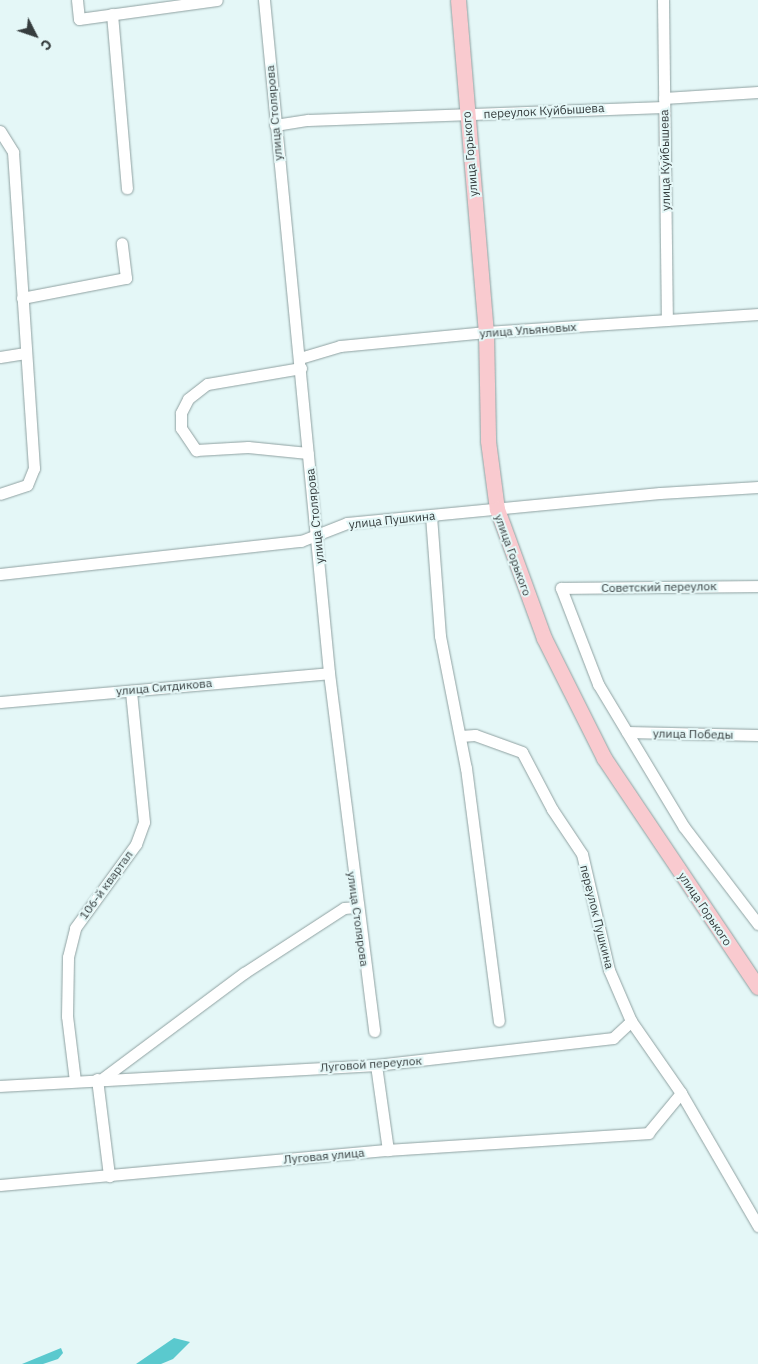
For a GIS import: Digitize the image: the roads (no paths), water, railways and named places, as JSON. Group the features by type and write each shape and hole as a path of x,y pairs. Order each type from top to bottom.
{"main road":[{"name":"улица Горького","path":"458,0 466,115 486,332 488,441 497,509 544,638 604,758 758,987"}],"street":[{"path":"77,0 78,19 217,0"},
{"name":"улица Столярова","path":"264,0 329,673 356,907 374,1031"},
{"name":"улица Куйбышева","path":"663,0 667,320"},
{"path":"112,14 127,188"},
{"name":"переулок Куйбышева","path":"275,125 308,120 466,115 664,103 758,92"},
{"path":"0,131 12,152 24,353 34,468 27,484 0,494"},
{"path":"22,298 126,278 122,243"},
{"name":"улица Ульяновых","path":"308,452 248,447 196,450 181,428 181,413 188,399 207,384 300,363 340,346 486,332 758,314"},
{"path":"0,357 24,353"},
{"name":"улица Пушкина","path":"0,574 302,541 347,523 758,487"},
{"path":"431,516 440,636 460,736 499,1021"},
{"name":"Советский переулок","path":"627,732 598,684 561,588 758,586"},
{"name":"улица Ситдикова","path":"0,702 329,673"},
{"name":"106-й квартал","path":"75,1081 67,1016 68,957 75,928 136,844 144,822 131,690"},
{"path":"627,732 684,827 756,919"},
{"name":"улица Победы","path":"627,732 758,735"},
{"name":"переулок Пушкина","path":"460,736 474,735 522,752 552,809 582,854 610,970 631,1021 681,1093 758,1226"},
{"path":"109,1176 100,1079 244,973 344,908 356,907"},
{"name":"Луговой переулок","path":"0,1086 376,1065 613,1038 631,1021"},
{"path":"376,1065 388,1150"},
{"name":"Луговая улица","path":"0,1185 388,1150 648,1133 681,1093"}],"water":[{"path":"174,1338 190,1342 173,1359 161,1364 136,1364"},
{"path":"61,1348 63,1353 58,1359 43,1364 22,1364"}]}
